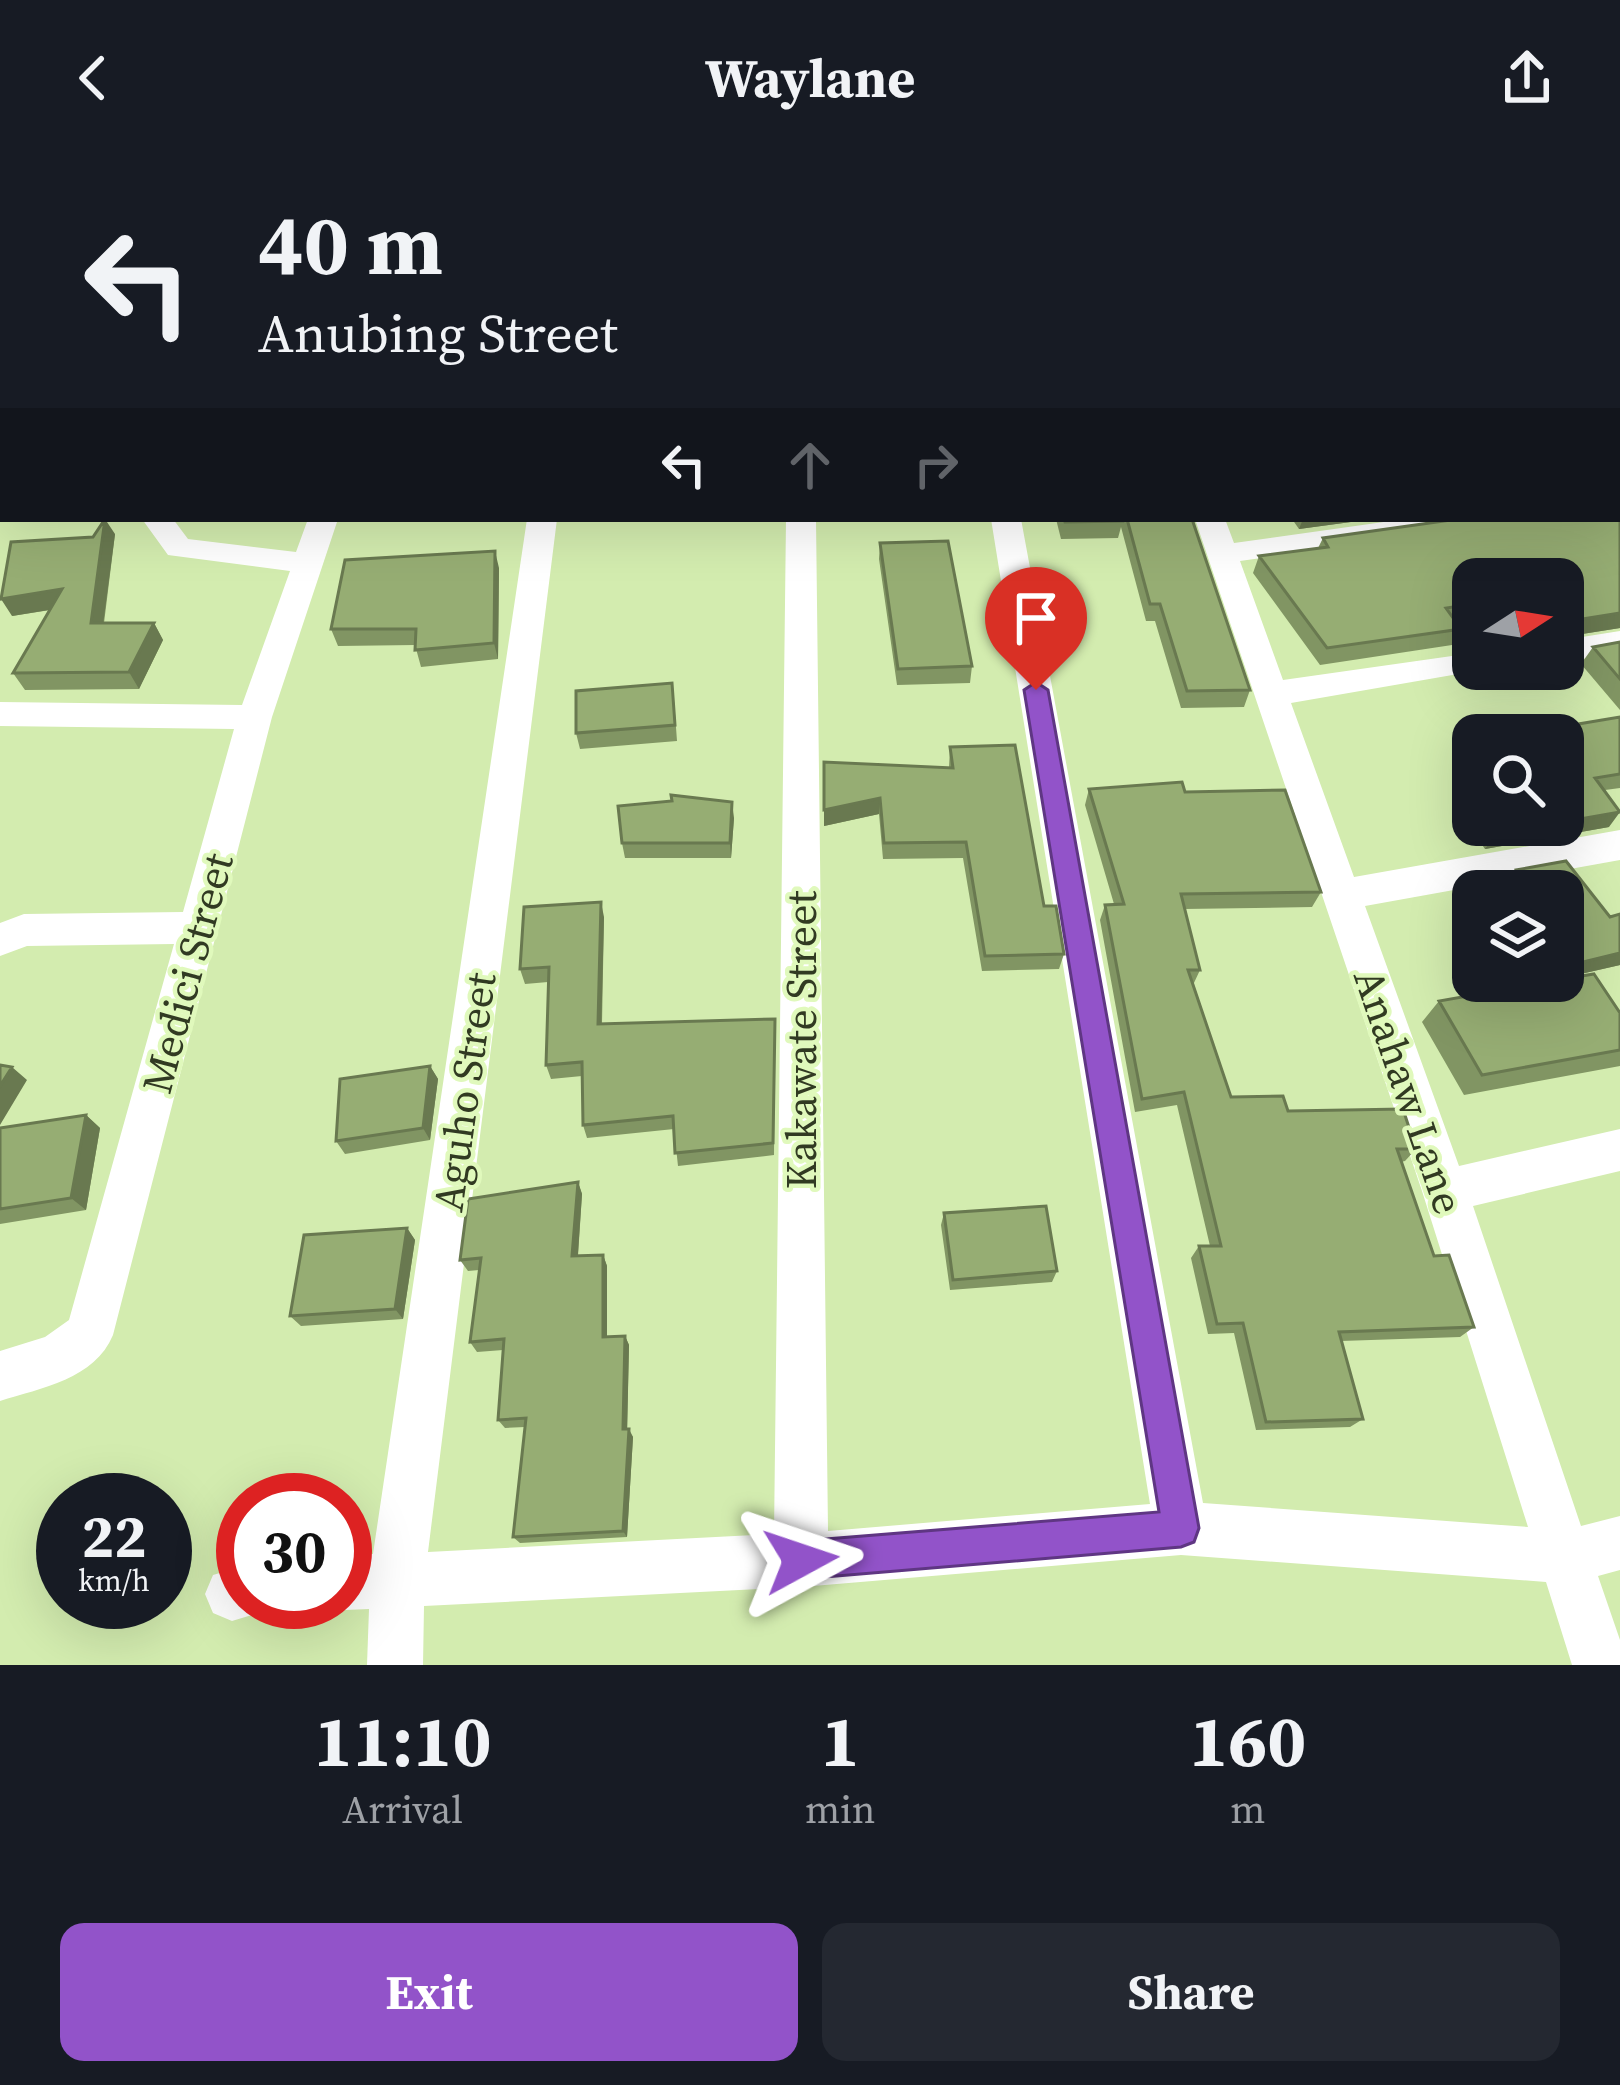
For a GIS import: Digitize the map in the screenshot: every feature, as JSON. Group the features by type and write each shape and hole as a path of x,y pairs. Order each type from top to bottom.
{"street":[{"path":"159,522 179,548 305,563"},
{"name":"Medici Street","path":"0,1376 58,1358 89,1335 255,717 321,522"},
{"name":"Aguho Street","path":"372,1575 542,522"},
{"name":"Kakawate Street","path":"801,522 801,1560"},
{"path":"1007,522 1181,1528"},
{"path":"1217,537 1430,522"},
{"name":"Anahaw Lane","path":"1217,537 1445,1191 1600,1665"},
{"path":"1584,648 1620,642"},
{"path":"1271,694 1452,667"},
{"path":"0,715 255,717"},
{"path":"1341,895 1620,845"},
{"path":"0,940 24,930 200,928"},
{"path":"1445,1191 1620,1150"},
{"path":"372,1581 801,1560 1181,1528 1566,1557 1620,1543"},
{"name":"Aguho Street","path":"372,1584 395,1665"}],"building":[{"path":"105,522 91,623 154,623 129,672 13,673 62,589 1,599 11,542 93,537"},
{"path":"1128,522 1193,522 1250,690 1187,691 1160,604 1150,604"},
{"path":"1437,522 1620,522 1620,613 1584,619 1584,558 1452,558 1452,607 1446,608 1452,616 1452,630 1327,648 1259,556 1328,547 1323,538"},
{"path":"948,541 972,666 898,669 880,543"},
{"path":"495,551 494,643 415,650 416,629 331,629 345,560"},
{"path":"1620,642 1620,679 1593,647"},
{"path":"672,683 675,725 576,733 576,691"},
{"path":"1620,717 1620,774 1595,778 1620,812 1584,818 1584,723"},
{"path":"1015,745 1044,906 1056,906 1064,954 985,956 966,842 884,843 880,798 824,810 824,762 953,768 950,747"},
{"path":"1182,782 1185,792 1285,790 1321,892 1181,894 1200,970 1188,970 1231,1097 1283,1096 1288,1111 1403,1109 1416,1149 1397,1149 1434,1256 1449,1255 1474,1327 1339,1332 1363,1419 1266,1422 1243,1323 1217,1324 1199,1246 1221,1246 1184,1092 1142,1099 1105,905 1124,904 1089,789"},
{"path":"671,795 732,802 730,843 622,843 618,806 672,801"},
{"path":"1566,861 1573,870 1516,870"},
{"path":"1584,884 1610,917 1620,914 1620,953 1584,962"},
{"path":"601,902 598,1024 775,1019 773,1143 675,1153 673,1116 583,1125 582,1062 546,1065 549,967 520,969 524,907"},
{"path":"1594,974 1620,1013 1620,1050 1482,1075 1439,1001 1584,1002 1584,976"},
{"path":"0,1065 12,1067 0,1086"},
{"path":"430,1066 423,1128 336,1141 340,1079"},
{"path":"86,1115 71,1198 0,1209 0,1128"},
{"path":"578,1182 572,1256 603,1255 603,1337 625,1336 623,1429 629,1429 623,1531 513,1537 526,1418 498,1420 504,1339 470,1342 481,1258 460,1260 468,1199"},
{"path":"1046,1206 1057,1271 953,1280 944,1213"},
{"path":"407,1228 395,1309 290,1316 304,1235"}],"route":[{"path":"801,1560 1181,1528 1094,1048 1036,690"}]}
